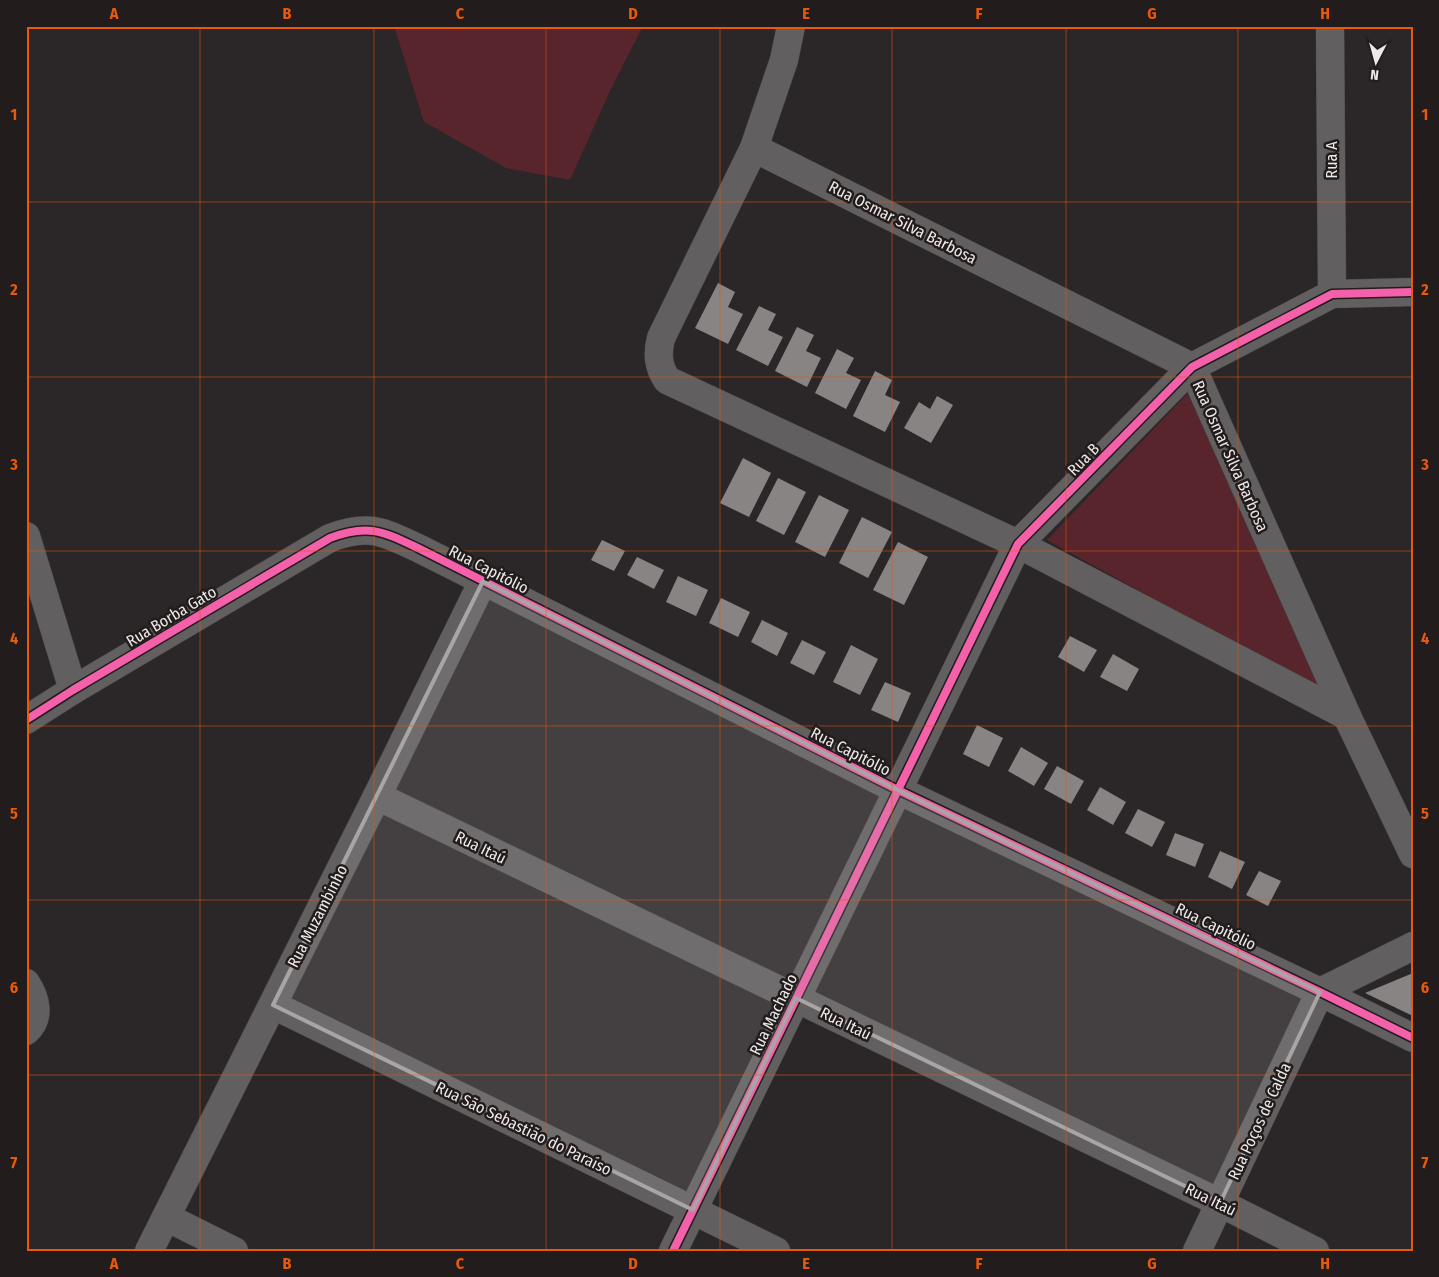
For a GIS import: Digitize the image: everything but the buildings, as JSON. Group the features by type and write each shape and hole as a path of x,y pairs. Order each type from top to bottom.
{"street":[{"path":"791,26 784,60 754,148 661,338 659,360 661,371 667,380 1018,544 1347,716"},
{"name":"Rua A","path":"1330,26 1332,294"},
{"name":"Rua Osmar Silva Barbosa","path":"754,148 1192,368 1347,716 1413,854"},
{"name":"Rua B","path":"898,790 1018,544 1192,368 1332,294 1413,292"},
{"name":"Rua Capitólio","path":"330,538 346,531 366,529 389,534 898,790 1413,1038"},
{"path":"26,536 73,690"},
{"name":"Rua Borba Gato","path":"26,720 73,690 330,538"},
{"name":"Rua Muzambinho","path":"149,1251 377,796 482,581"},
{"name":"Rua Machado","path":"673,1251 898,790"},
{"name":"Rua Itaú","path":"377,796 1220,1203 1315,1251"},
{"path":"1320,992 1413,946"},
{"path":"26,983 35,1003 36,1016 32,1026 26,1031"},
{"name":"Rua Poços de Calda","path":"1198,1251 1320,992"},
{"name":"Rua São Sebastião do Paraíso","path":"273,1005 776,1251"},
{"path":"166,1217 234,1251"}],"highlighted area":[{"path":"483,581 898,790 1320,992 1220,1203 796,998 693,1210 273,1005"}],"shaded area":[{"path":"394,26 643,26 610,91 570,180 506,168 424,122"},
{"path":"1191,390 1328,691 1196,622 1047,540"}],"cycle path":[{"path":"673,1251 1018,544 1192,367 1332,294 1413,292"},
{"path":"26,720 73,690 330,538 344,533 366,530 386,534 420,549 898,790 1413,1038"}]}
